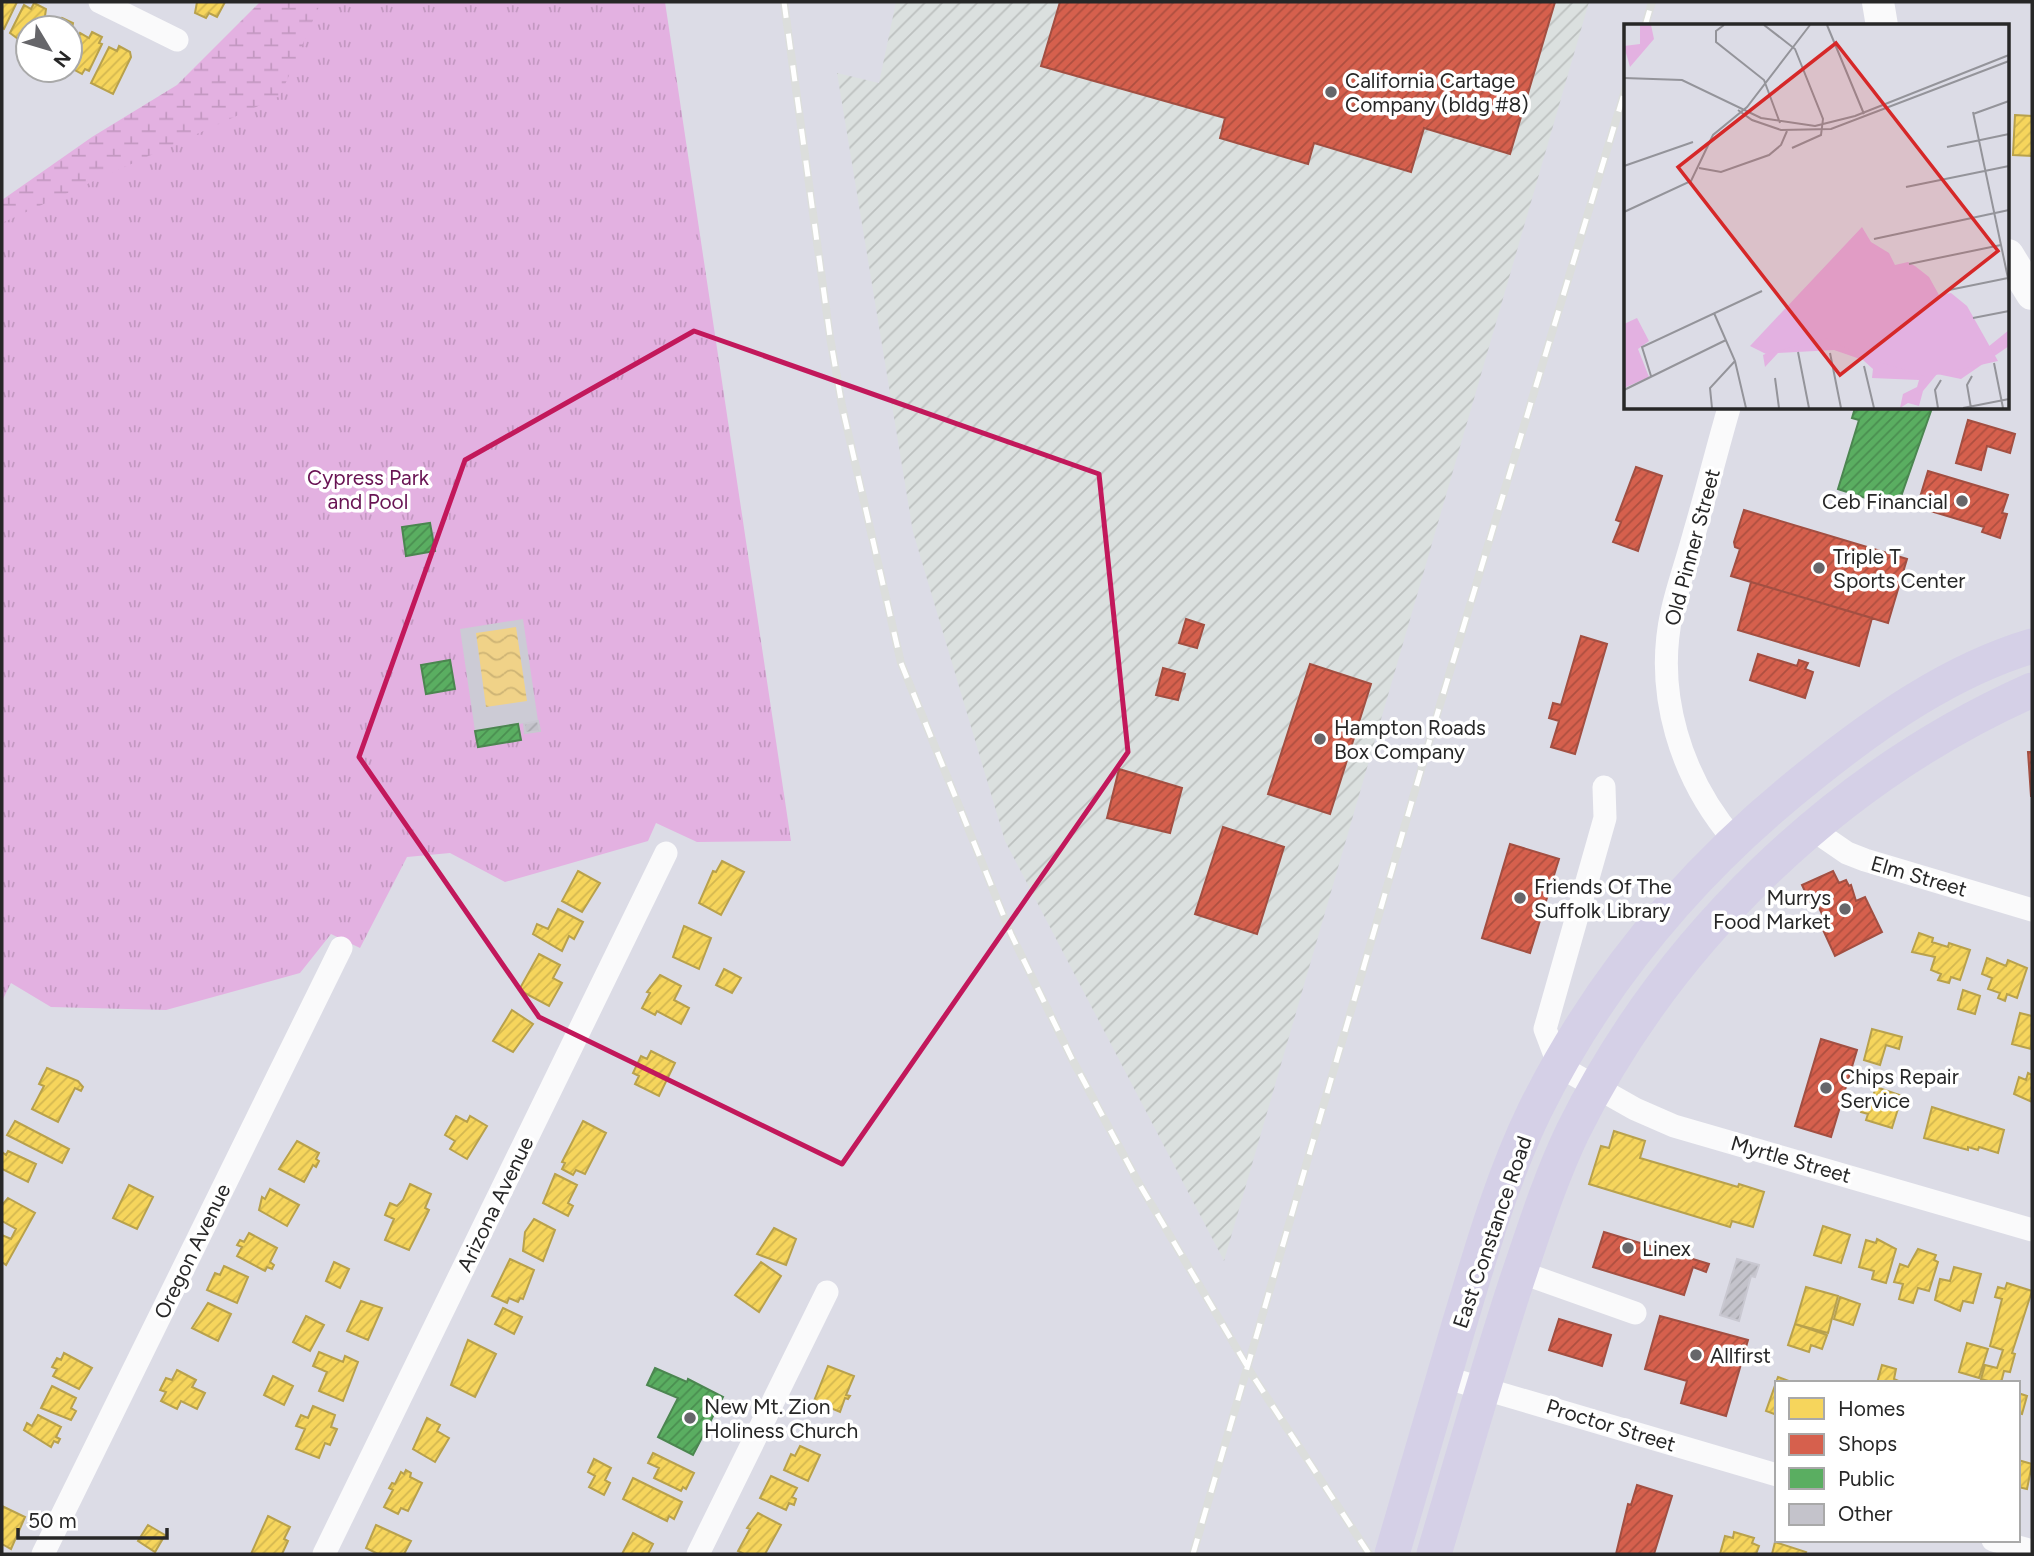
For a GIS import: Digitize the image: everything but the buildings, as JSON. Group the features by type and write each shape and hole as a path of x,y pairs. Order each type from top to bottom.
{"main road":[{"path":"1878,2 1882,24"},
{"path":"2010,258 2032,294"},
{"name":"East Constance Road","path":"1392,1554 1501,1193 1535,1111 1559,1066 1619,971 1656,922 1734,840 1789,792 1881,723 1966,672 2032,646"},
{"name":"East Constance Road","path":"1434,1554 1483,1388 1545,1196 1597,1088 1629,1034 1705,936 1764,874 1812,830 1877,777 1932,742 2032,690"}],"street":[{"path":"100,2 177,40"},
{"name":"Old Pinner Street","path":"1728,410 1671,613 1667,681 1674,726 1688,765 1710,807 1734,840"},
{"path":"1559,1066 1545,1029 1605,818 1604,787"},
{"name":"Elm Street","path":"1812,830 1847,853 1865,860 2032,911"},
{"name":"Arizona Avenue","path":"324,1554 666,853"},
{"name":"Oregon Avenue","path":"43,1554 341,948"},
{"name":"Myrtle Street","path":"1559,1066 1674,1126 2032,1230"},
{"path":"1520,1272 1635,1313"},
{"path":"698,1554 827,1292"},
{"name":"Proctor Street","path":"1444,1377 1775,1474"},
{"path":"2000,1542 2032,1551"}],"highlighted area":[{"path":"694,331 1099,474 1128,752 842,1164 539,1017 359,757 465,460"}],"shaded area":[{"path":"896,2 1589,2 1224,1261 1005,841 913,532 837,73 879,83"},
{"path":"523,619 538,721 475,731 460,629"}],"green space":[{"path":"260,2 419,2 307,113 2,259 2,200 92,137 177,85"},
{"name":"Cypress Park and Pool","path":"321,2 665,2 791,841 697,842 656,823 648,841 505,882 450,853 407,857 360,948 331,934 300,973 166,1010 51,1007 11,983 2,1001 2,223 280,96"}],"water":[{"path":"516,627 527,701 486,707 476,633"}],"railway":[{"path":"784,2 842,406 901,663 1011,934 1072,1059 1137,1180 1253,1376 1369,1554"},
{"path":"1646,24 1652,2"},
{"path":"1193,1554 1439,708 1624,94"}],"place":[{"name":"California Cartage Company (bldg #8)","path":"1331,92"},
{"name":"Ceb Financial","path":"1962,501"},
{"name":"Triple T Sports Center","path":"1819,568"},
{"name":"Hampton Roads Box Company","path":"1320,739"},
{"name":"Friends Of The Suffolk Library","path":"1520,898"},
{"name":"Murrys Food Market","path":"1845,909"},
{"name":"Chips Repair Service","path":"1826,1088"},
{"name":"Linex","path":"1628,1248"},
{"name":"Allfirst","path":"1696,1355"},
{"name":"New Mt. Zion Holiness Church","path":"690,1418"}]}
